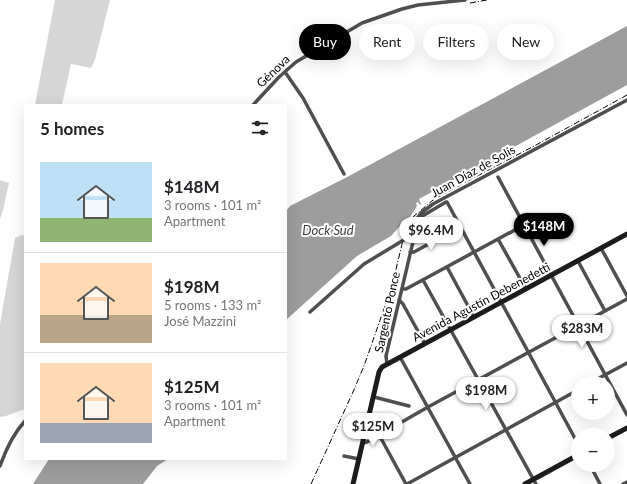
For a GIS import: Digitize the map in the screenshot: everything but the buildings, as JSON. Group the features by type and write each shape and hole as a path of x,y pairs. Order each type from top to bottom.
{"main road":[{"name":"Avenida Agustín Debenedetti","path":"387,364 627,234"},
{"name":"Sargento Ponce","path":"353,484 380,370 387,364"},
{"path":"615,434 627,428"},
{"path":"525,484 534,482 571,459"}],"street":[{"name":"Génova","path":"254,104 285,72 303,58 364,22 414,6 429,3 465,0"},
{"path":"285,72 303,98 344,174"},
{"name":"Juan Díaz de Solís","path":"310,312 364,264 408,238 410,229 421,213 433,204 627,100"},
{"path":"498,177 627,415"},
{"path":"418,218 447,202 571,431"},
{"name":"Sargento Ponce","path":"387,364 386,356 418,218"},
{"path":"402,288 406,289 424,280 524,225"},
{"path":"410,252 414,252 460,227"},
{"path":"498,239 526,289"},
{"path":"363,442 367,442 627,298 601,248"},
{"path":"578,261 605,311"},
{"path":"447,267 474,316"},
{"path":"424,280 534,482"},
{"path":"399,300 403,304 425,344"},
{"path":"400,357 470,484"},
{"path":"605,375 627,363"},
{"path":"368,420 372,422 406,484 571,394"},
{"path":"374,397 409,406"},
{"path":"0,466 7,448 16,432 24,423"},
{"path":"344,456 359,459"},
{"path":"594,472 600,484"},
{"path":"622,484 627,482"}],"shaded area":[{"path":"55,0 110,0 95,60 91,68 71,64 62,104 35,104"},
{"path":"0,180 9,183 0,219"},
{"path":"21,235 24,236 24,409 0,417 0,324 15,238"}],"water":[{"name":"Dock Sud","path":"627,26 627,85 419,199 421,204 420,205 418,202 416,203 417,206 410,217 401,222 401,225 391,236 357,256 287,319 287,210 290,206 349,176"},
{"path":"48,460 166,460 157,466 143,484 33,484"}],"railway":[{"path":"470,3 487,0"},
{"path":"311,484 364,366 392,286 403,240 408,225 414,216 433,200 627,95"}]}
